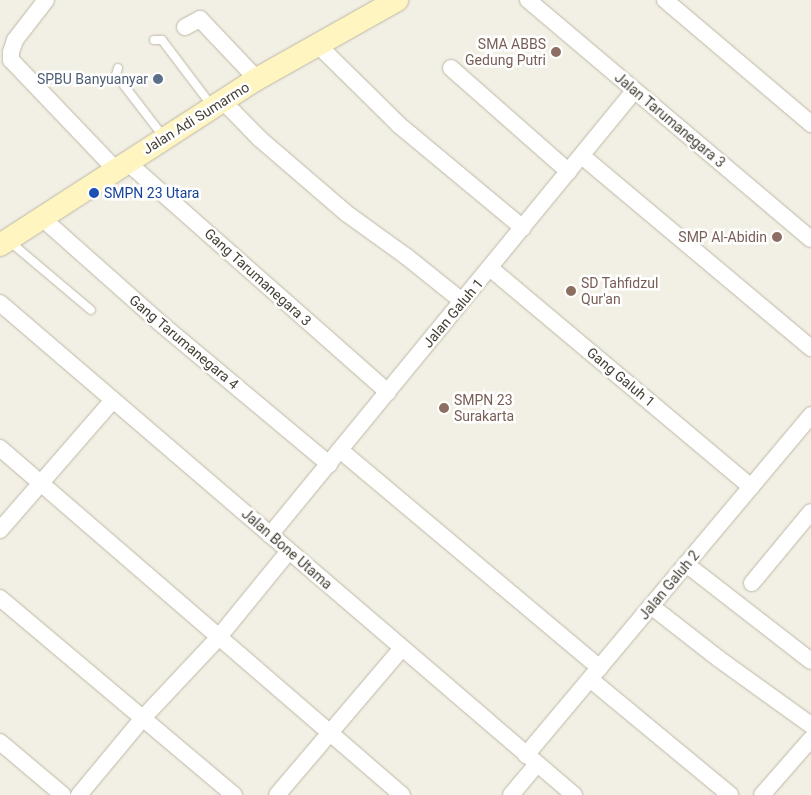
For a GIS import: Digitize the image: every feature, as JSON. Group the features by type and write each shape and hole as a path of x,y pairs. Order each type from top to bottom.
{"main road":[{"name":"Jalan Adi Sumarmo","path":"4,242 218,104 394,1"}],"street":[{"name":"Gang Tarumanegara 3","path":"46,0 15,40 11,52 11,60 121,165 388,392"},
{"name":"Jalan Tarumanegara 3","path":"528,0 811,239"},
{"path":"665,0 811,124"},
{"path":"185,27 200,19 257,80"},
{"path":"318,45 400,125 523,228"},
{"path":"451,68 569,172"},
{"name":"Jalan Galuh 1","path":"270,535 634,91"},
{"path":"218,104 346,213 407,257 462,301"},
{"path":"582,156 811,348"},
{"name":"Gang Tarumanegara 4","path":"42,218 159,322 329,464"},
{"name":"Gang Galuh 1","path":"490,268 751,487"},
{"name":"Jalan Bone Utama","path":"0,303 574,795"},
{"path":"0,530 113,400"},
{"name":"Jalan Galuh 2","path":"510,795 532,759 595,673 811,415"},
{"path":"0,448 402,795"},
{"path":"340,450 595,673 730,795"},
{"path":"752,583 811,512"},
{"path":"79,795 143,718 218,638 289,551"},
{"path":"686,564 809,655"},
{"path":"0,598 234,795"},
{"path":"651,606 811,725"},
{"path":"278,795 330,731 402,648"},
{"path":"762,795 811,739"},
{"path":"0,742 63,795"}],"lane":[{"path":"154,40 162,40 218,104"},
{"path":"118,68 116,75 164,138"},
{"path":"4,242 91,310"}],"place":[{"name":"SMA ABBS Gedung Putri","path":"556,52"},
{"name":"SPBU Banyuanyar","path":"158,79"},
{"name":"SMPN 23 Utara","path":"94,193"},
{"name":"SMP Al-Abidin","path":"777,237"},
{"name":"SD Tahfidzul Qur'an","path":"571,291"},
{"name":"SMPN 23 Surakarta","path":"444,408"}]}
